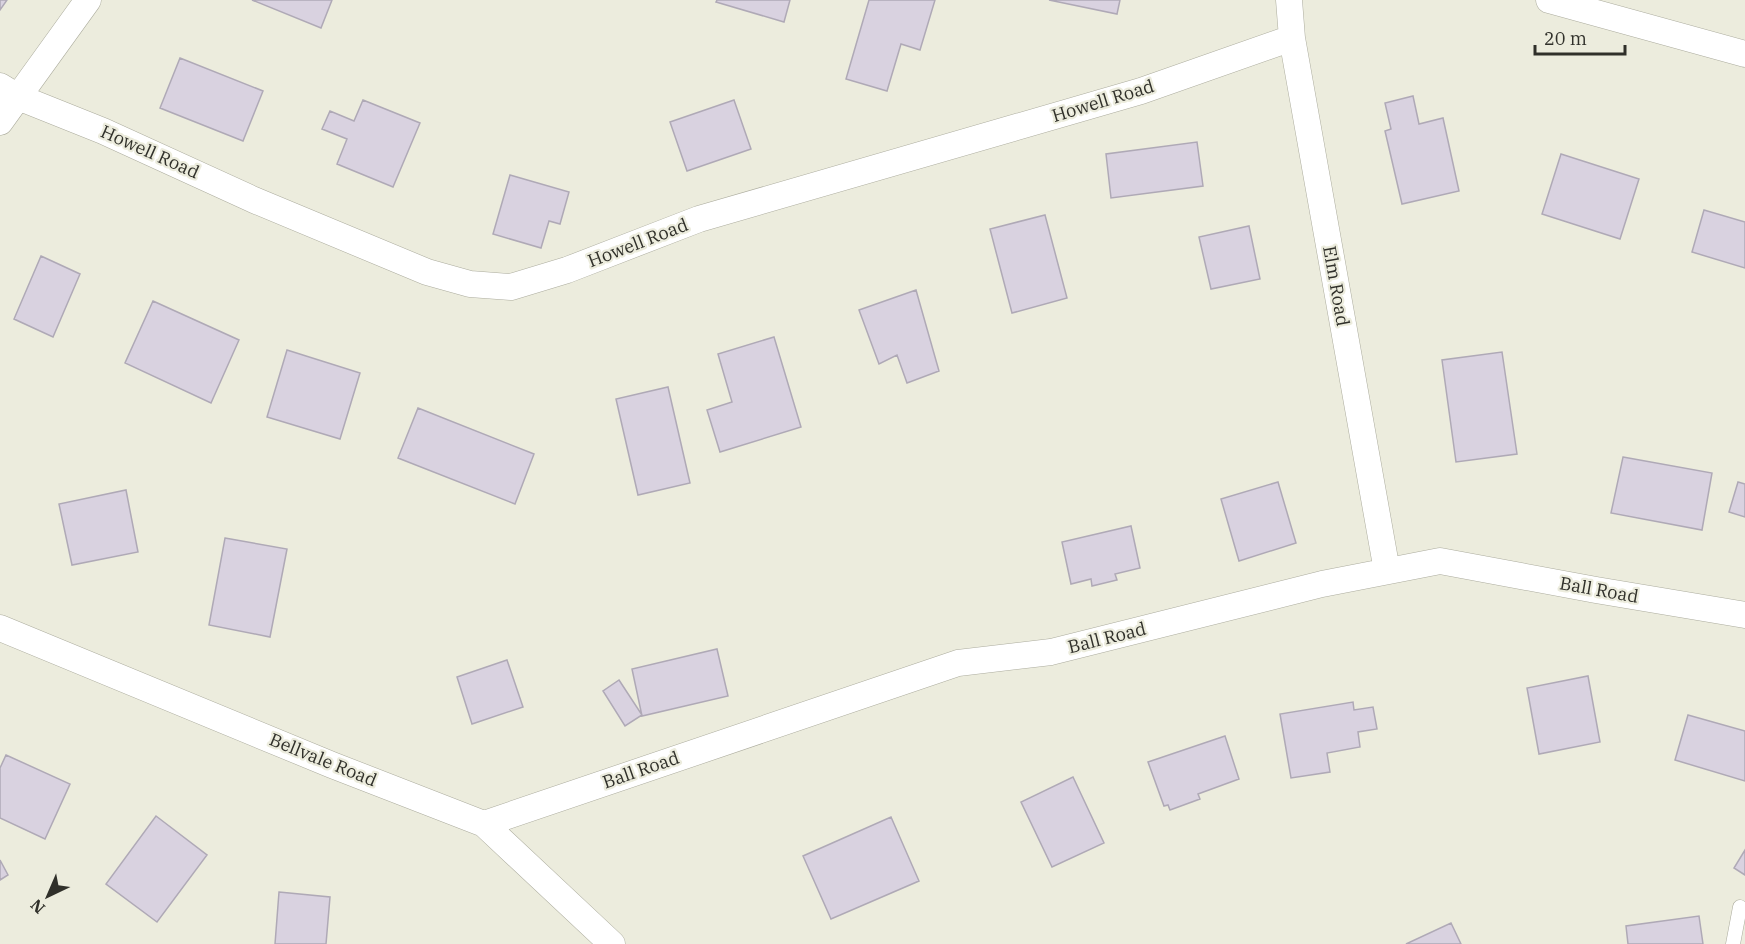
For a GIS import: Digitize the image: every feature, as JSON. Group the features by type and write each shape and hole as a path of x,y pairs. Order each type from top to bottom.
{"street":[{"path":"0,122 9,91 88,0"},
{"name":"Elm Road","path":"1289,0 1292,38 1387,571"},
{"path":"1548,0 1745,54"},
{"name":"Howell Road","path":"9,91 254,200 427,272 470,284 511,287 567,270 699,219 1142,91 1292,38"},
{"name":"Ball Road","path":"484,824 958,663 1051,652 1322,584 1440,561 1745,615"},
{"name":"Bellvale Road","path":"0,628 332,765 484,824 612,944"}],"lane":[{"path":"1733,944 1740,907"}],"building":[{"path":"0,0 7,0 0,10"},
{"path":"252,0 332,0 321,28"},
{"path":"717,0 790,0 784,22 716,2"},
{"path":"869,0 935,0 920,50 901,44 887,91 846,79"},
{"path":"1049,0 1120,0 1117,14"},
{"path":"180,58 263,91 243,141 160,108"},
{"path":"1413,96 1419,124 1443,118 1459,191 1402,204 1385,131 1391,129 1385,103"},
{"path":"363,100 420,123 393,187 337,164 347,139 322,129 330,111 354,121"},
{"path":"734,100 751,149 687,171 670,122"},
{"path":"1197,142 1203,186 1111,198 1106,154"},
{"path":"1561,154 1639,179 1620,239 1542,214"},
{"path":"510,175 569,192 560,224 549,221 541,248 493,234"},
{"path":"1704,210 1745,222 1745,268 1692,252"},
{"path":"1045,215 1067,298 1012,313 990,229"},
{"path":"1249,226 1260,279 1211,289 1199,237"},
{"path":"41,256 80,274 53,337 14,319"},
{"path":"916,290 939,371 907,383 897,355 879,364 859,310"},
{"path":"153,301 239,340 211,403 125,363"},
{"path":"774,337 801,427 720,452 707,410 732,402 718,354"},
{"path":"287,350 360,373 340,439 267,417"},
{"path":"1502,352 1517,454 1456,462 1442,360"},
{"path":"668,387 690,483 638,495 616,399"},
{"path":"418,408 534,454 515,504 398,458"},
{"path":"1623,457 1712,473 1702,530 1611,513"},
{"path":"1278,482 1296,543 1239,561 1221,499"},
{"path":"1738,482 1745,484 1745,517 1729,512"},
{"path":"126,490 138,552 72,565 59,504"},
{"path":"1131,526 1140,568 1115,574 1117,580 1092,586 1091,579 1071,584 1062,542"},
{"path":"225,538 287,549 270,637 209,625"},
{"path":"717,649 728,696 642,716 632,669"},
{"path":"507,660 523,707 472,724 457,677"},
{"path":"1588,676 1600,742 1539,754 1527,688"},
{"path":"619,680 642,715 625,726 603,691"},
{"path":"1353,702 1354,710 1373,707 1377,729 1358,732 1360,747 1327,753 1330,772 1291,778 1280,714"},
{"path":"1688,715 1745,731 1745,781 1675,760"},
{"path":"1225,736 1239,779 1198,794 1200,799 1170,810 1168,805 1164,806 1148,762"},
{"path":"6,755 70,784 45,839 0,818 0,768"},
{"path":"1073,777 1104,843 1052,867 1021,802"},
{"path":"156,816 207,855 157,922 106,884"},
{"path":"891,817 919,881 831,919 803,856"},
{"path":"1745,850 1745,875 1734,868"},
{"path":"0,860 8,875 0,880"},
{"path":"279,892 330,897 326,944 275,944"},
{"path":"1699,916 1703,944 1628,944 1626,926"},
{"path":"1451,923 1461,944 1406,944"}]}
